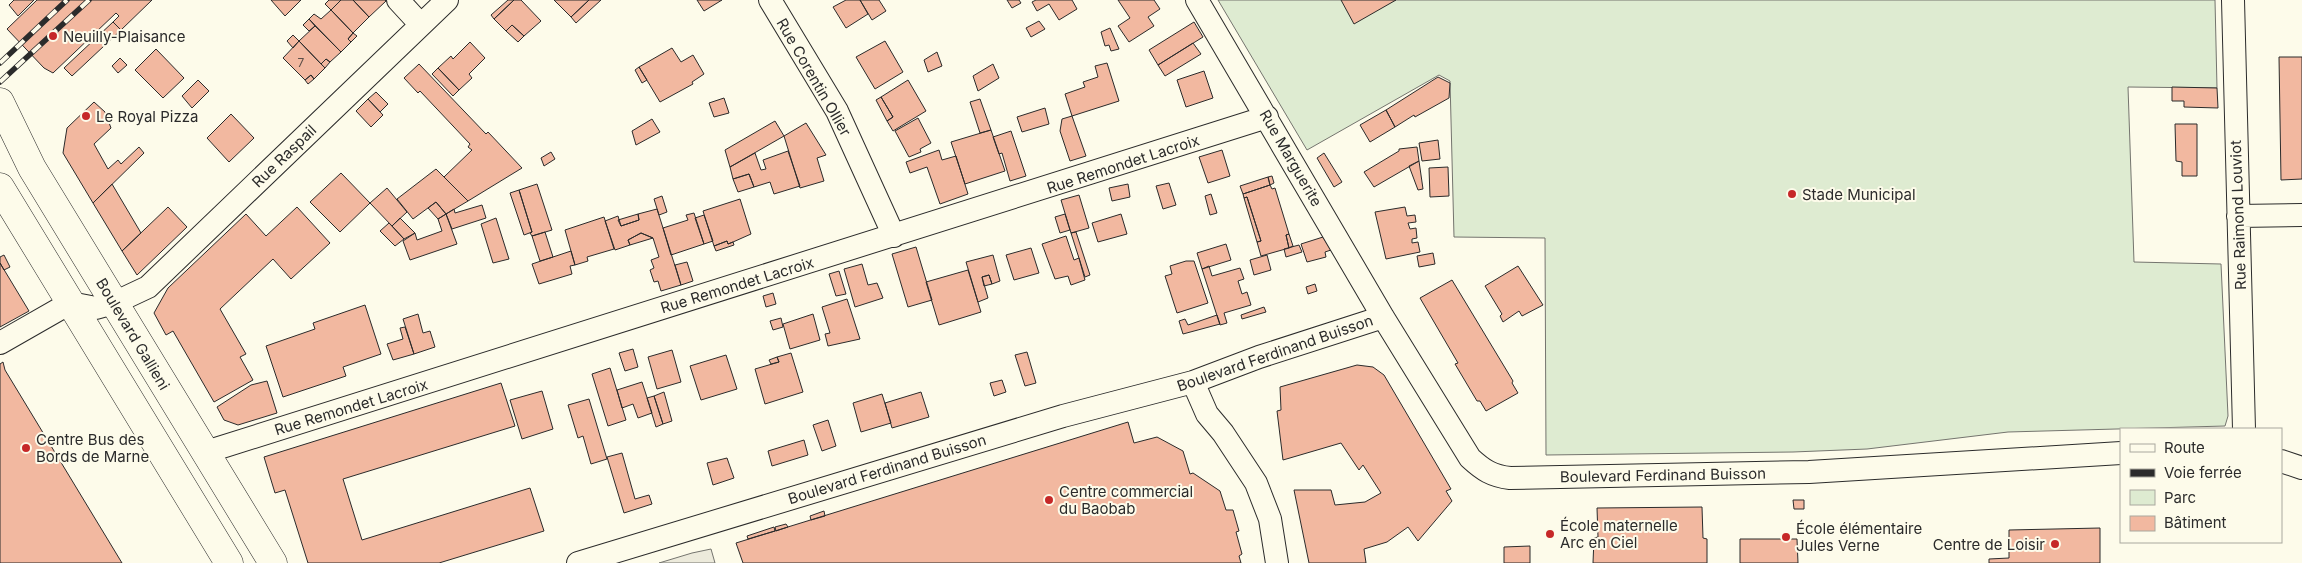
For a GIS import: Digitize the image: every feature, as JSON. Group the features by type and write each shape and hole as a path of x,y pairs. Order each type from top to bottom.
{"main road":[{"name":"Boulevard Gallieni","path":"0,102 32,168 273,563"},
{"path":"0,187 229,563"}],"street":[{"path":"398,0 421,25"},
{"name":"Rue Raspail","path":"70,303 96,308 114,303 148,287 446,0"},
{"name":"Rue Corentin Ollier","path":"770,0 837,110 894,236"},
{"name":"Rue Marguerite","path":"1197,0 1383,317"},
{"name":"Rue Raimond Louviot","path":"2233,0 2244,428"},
{"name":"Rue Remondet Lacroix","path":"206,452 1267,117"},
{"path":"2238,216 2302,215"},
{"path":"0,343 70,303"},
{"name":"Boulevard Ferdinand Buisson","path":"578,563 1063,416 1193,382 1259,357 1383,317 1470,458 1483,470 1497,477 1809,472 2078,454 2120,453"},
{"path":"1193,382 1207,414 1223,433 1256,483 1270,519 1277,563"},
{"path":"2282,461 2302,468"}],"green space":[{"name":"Stade Municipal","path":"1218,0 2215,0 2217,88 2128,87 2134,262 2221,264 2228,416 2225,426 2008,432 1867,449 1793,452 1546,455 1545,238 1454,237 1450,81 1439,75 1307,150"}],"shaded area":[{"path":"711,549 715,563 659,563 692,553"}],"building":[{"path":"14,0 34,0 18,16 9,5"},
{"name":"Neuilly-Plaisance","path":"37,0 152,0 121,30 113,22 119,16 116,13 53,73 44,68 7,29"},
{"path":"271,0 301,0 285,16"},
{"path":"329,0 341,0 331,10 325,4"},
{"path":"341,0 353,0 369,17 353,33 331,10"},
{"path":"353,0 385,0 386,1 369,17"},
{"path":"508,0 514,0 494,19 491,15"},
{"path":"514,0 521,0 541,21 524,36 512,25 506,31 494,19"},
{"path":"554,0 589,0 571,17"},
{"path":"589,0 601,0 576,23 571,17"},
{"path":"697,0 722,0 704,11"},
{"path":"846,0 860,0 868,14 846,28 833,7"},
{"path":"860,0 879,0 886,11 872,20"},
{"path":"1007,0 1019,0 1021,3 1012,8"},
{"path":"1036,0 1072,0 1077,9 1059,20 1049,4 1037,11 1032,2"},
{"path":"1118,0 1154,0 1160,9 1148,17 1154,26 1129,42 1118,26 1130,18"},
{"path":"1341,0 1396,0 1354,24"},
{"path":"331,10 353,33 348,39 351,42 341,52 309,19 314,14 321,19"},
{"path":"309,19 315,26 309,31 303,25"},
{"path":"1039,21 1045,29 1031,37 1026,28"},
{"path":"113,22 121,30 72,76 64,68"},
{"path":"1194,22 1203,37 1158,65 1149,50"},
{"path":"512,25 524,36 518,42 506,31"},
{"path":"315,26 341,52 330,62 326,59 321,64 299,41"},
{"path":"1110,28 1119,49 1111,51 1109,45 1105,46 1101,32"},
{"path":"353,33 357,36 351,42 348,39"},
{"path":"293,35 299,41 293,48 287,41"},
{"path":"299,41 325,68 314,79 311,75 305,80 283,58"},
{"path":"885,41 903,72 875,89 856,57"},
{"path":"470,42 485,58 469,74 472,78 459,90 438,68 451,56 453,59"},
{"path":"1193,43 1201,54 1165,76 1158,65"},
{"path":"672,48 681,62 693,55 704,74 692,82 693,84 660,102 639,67"},
{"path":"156,49 184,78 163,98 135,70"},
{"path":"937,52 942,66 928,72 924,60"},
{"path":"2279,57 2302,57 2302,179 2281,180"},
{"path":"120,58 127,65 118,73 112,66"},
{"path":"326,59 330,62 325,68 321,64"},
{"path":"1107,63 1119,101 1072,116 1065,94 1085,87 1083,82 1098,77 1095,66"},
{"path":"419,64 486,134 488,132 522,168 468,201 444,177 472,150 468,147 470,144 420,91 418,93 404,78"},
{"path":"993,64 999,78 978,91 973,76"},
{"path":"639,67 647,80 642,83 635,70"},
{"path":"438,68 459,90 453,96 432,74"},
{"path":"1204,71 1213,98 1186,107 1177,80"},
{"path":"311,75 314,79 308,84 305,80"},
{"path":"1438,77 1450,83 1449,98 1415,117 1414,115 1395,127 1386,110"},
{"path":"198,80 209,91 192,108 182,96"},
{"path":"908,80 926,111 893,131 887,121 893,117 881,97"},
{"path":"2172,87 2217,88 2218,108 2184,107 2184,101 2172,101"},
{"path":"376,92 388,104 380,112 368,99"},
{"path":"881,97 893,117 887,121 876,100"},
{"path":"724,98 729,113 714,117 709,103"},
{"path":"368,99 383,115 371,127 356,111"},
{"path":"980,99 991,130 980,133 970,102"},
{"path":"94,102 105,112 111,128 94,144 108,169 118,160 121,164 139,147 144,153 93,203 63,153 67,128"},
{"path":"1045,108 1049,124 1022,132 1017,117"},
{"path":"1386,110 1395,127 1370,142 1360,125"},
{"path":"231,114 254,138 229,162 207,138"},
{"path":"1072,116 1086,156 1070,161 1060,131 1062,119"},
{"path":"918,118 931,143 920,149 921,152 909,157 895,131"},
{"path":"652,119 660,132 636,145 632,131"},
{"path":"775,121 784,136 730,167 725,150"},
{"path":"806,123 826,155 817,158 824,181 800,188 784,136"},
{"path":"2175,124 2197,124 2197,176 2182,176 2182,162 2176,161"},
{"path":"991,130 1005,171 965,184 951,142"},
{"path":"1011,131 1026,176 1010,181 1002,153 999,154 993,137"},
{"path":"1438,140 1440,159 1422,161 1419,143"},
{"path":"1417,147 1419,161 1374,187 1364,172 1399,151 1399,149"},
{"path":"939,150 942,160 956,156 968,194 940,204 927,167 910,173 906,162"},
{"path":"1222,150 1230,176 1208,183 1199,157"},
{"path":"788,151 800,186 774,194 770,182 754,187 749,174 733,179 730,167 755,153 761,170 766,169 763,160"},
{"path":"551,152 555,159 544,166 541,158"},
{"path":"1324,153 1342,182 1334,187 1317,158"},
{"path":"1419,161 1423,189 1418,190 1409,166"},
{"path":"1448,167 1449,196 1430,197 1429,168"},
{"path":"436,169 468,201 446,214 436,202 413,219 397,199"},
{"path":"341,173 370,203 340,232 310,202"},
{"path":"749,174 754,187 738,192 733,179"},
{"path":"1272,176 1274,183 1270,185 1268,177"},
{"path":"1268,177 1270,185 1243,194 1240,186"},
{"path":"1169,183 1176,205 1163,209 1156,186"},
{"path":"112,184 141,233 122,251 93,203"},
{"path":"537,184 552,230 532,236 519,190"},
{"path":"1128,184 1130,197 1112,201 1109,188"},
{"path":"1270,185 1272,189 1275,188 1289,234 1286,235 1289,248 1261,256 1257,242 1261,241 1247,197 1244,198 1243,194"},
{"path":"387,188 407,212 392,226 370,203"},
{"path":"519,190 532,232 524,235 510,193"},
{"path":"1211,194 1217,213 1210,215 1205,196"},
{"path":"1079,195 1089,228 1071,233 1061,200"},
{"path":"662,196 667,212 659,215 654,199"},
{"path":"1247,197 1261,241 1257,242 1244,198"},
{"path":"740,199 751,234 728,244 727,241 714,246 703,211"},
{"path":"436,202 446,214 438,219 428,208"},
{"path":"482,205 486,218 452,229 446,214 454,209 455,213"},
{"path":"168,207 187,227 137,275 122,251"},
{"path":"297,207 330,243 291,279 273,259 220,309 246,354 240,357 253,380 214,402 173,331 166,335 154,313 168,288 246,214 266,236"},
{"path":"1405,207 1407,216 1415,215 1416,222 1408,223 1410,229 1416,228 1417,238 1412,239 1412,243 1418,242 1420,252 1386,259 1375,212"},
{"path":"657,209 681,285 661,291 658,281 654,282 650,270 654,268 651,260 659,257 653,238 641,233 628,240 630,245 615,250 605,221 618,216 621,226 639,220 638,214"},
{"path":"694,213 704,244 671,255 663,228 688,220 686,215"},
{"path":"446,214 457,244 410,260 403,241 415,233 417,240 442,231 438,219"},
{"path":"638,214 639,220 621,226 618,220"},
{"path":"1065,214 1070,230 1060,233 1055,217"},
{"path":"1121,214 1127,234 1098,242 1092,223"},
{"path":"704,215 713,241 704,244 695,218"},
{"path":"604,217 614,249 587,257 588,261 575,265 565,230"},
{"path":"400,218 415,233 404,239 392,226"},
{"path":"496,218 509,259 493,263 481,224"},
{"path":"389,223 404,239 395,246 380,231"},
{"path":"545,232 553,257 540,261 532,236"},
{"path":"1076,232 1090,275 1085,277 1071,233"},
{"path":"641,233 653,238 630,245 628,240"},
{"path":"1289,234 1293,246 1289,248 1286,235"},
{"path":"1066,236 1074,260 1079,258 1085,280 1071,285 1068,276 1055,279 1042,244"},
{"path":"1323,237 1331,250 1325,252 1326,257 1307,262 1301,244"},
{"path":"727,241 728,244 733,242 734,245 716,251 714,246"},
{"path":"1226,244 1231,260 1202,269 1197,253"},
{"path":"1299,245 1302,252 1286,257 1284,249"},
{"path":"916,247 932,300 908,307 892,254"},
{"path":"1031,248 1039,273 1014,280 1006,255"},
{"path":"571,251 575,265 570,266 572,274 539,284 532,264"},
{"path":"1433,253 1435,264 1419,267 1417,256"},
{"path":"4,255 10,267 4,270 0,263 0,257"},
{"path":"993,255 1000,281 992,284 989,275 982,277 988,298 978,302 966,262"},
{"path":"1267,255 1271,270 1254,275 1250,260"},
{"path":"1186,261 1194,261 1208,303 1177,313 1165,276 1172,274 1170,266"},
{"path":"687,262 693,281 681,285 675,265"},
{"path":"0,263 29,311 0,327"},
{"path":"862,264 868,285 877,283 883,298 855,307 844,269"},
{"path":"1209,266 1212,276 1240,268 1244,279 1238,281 1242,294 1247,292 1251,305 1224,313 1227,323 1220,325 1202,269"},
{"path":"1518,266 1543,305 1522,316 1519,311 1503,322 1500,316 1502,314 1485,286"},
{"path":"968,270 981,312 939,325 926,282"},
{"path":"839,271 846,294 836,296 829,274"},
{"path":"989,275 992,284 984,286 982,277"},
{"path":"1452,280 1513,381 1512,383 1518,393 1486,411 1480,401 1477,401 1455,364 1458,363 1420,298"},
{"path":"1315,284 1317,291 1308,294 1306,287"},
{"path":"773,293 776,304 766,307 763,296"},
{"path":"847,299 860,339 828,346 825,334 830,333 822,307"},
{"path":"365,305 381,354 343,367 346,376 283,397 266,346 315,329 313,323"},
{"path":"1264,307 1266,312 1242,319 1241,315"},
{"path":"418,314 423,333 430,331 435,347 414,354 403,319"},
{"path":"813,314 820,340 790,349 783,324"},
{"path":"1217,315 1220,324 1183,334 1179,321 1185,319 1188,325"},
{"path":"781,318 783,327 773,330 770,321"},
{"path":"405,327 414,354 393,360 387,344 403,339 400,328"},
{"path":"633,349 638,367 625,371 619,353"},
{"path":"672,350 681,382 657,389 648,357"},
{"path":"1027,352 1036,383 1025,386 1015,355"},
{"path":"791,353 803,392 765,404 755,369 779,362 777,357"},
{"path":"726,355 737,389 701,400 690,366"},
{"path":"777,357 779,362 771,364 769,360"},
{"name":"Centre Bus des Bords de Marne","path":"3,362 5,370 122,563 0,563 0,364"},
{"path":"1357,365 1373,367 1384,375 1451,489 1446,491 1452,501 1418,541 1408,527 1387,542 1364,549 1366,563 1309,563 1294,490 1331,490 1335,505 1365,502 1381,493 1363,465 1359,470 1341,443 1283,460 1277,411 1281,410 1280,387"},
{"path":"610,368 626,420 608,426 592,374"},
{"path":"1002,380 1006,392 994,396 990,383"},
{"path":"267,381 277,413 238,425 224,420 217,407 251,385"},
{"path":"642,382 652,413 638,418 633,404 622,408 617,390"},
{"path":"501,383 515,426 343,479 362,540 530,488 544,531 439,563 308,563 285,490 275,493 264,457"},
{"path":"542,391 553,429 522,439 510,400"},
{"path":"664,392 672,421 663,424 654,396"},
{"path":"921,392 929,417 892,428 885,403"},
{"path":"882,394 891,423 861,432 853,403"},
{"path":"654,396 663,424 656,427 647,398"},
{"path":"589,399 607,459 591,464 583,436 578,438 568,405"},
{"path":"828,420 836,446 822,451 813,425"},
{"name":"Centre commercial du Baobab","path":"1128,422 1134,443 1157,437 1183,451 1190,474 1193,473 1220,491 1226,510 1233,510 1239,531 1236,532 1242,554 1239,556 1241,563 743,563 736,543"},
{"path":"804,440 808,455 772,466 768,451"},
{"path":"622,453 635,499 649,495 652,504 624,513 607,457"},
{"path":"727,458 734,478 713,485 707,463"},
{"path":"1793,500 1804,500 1804,509 1794,509"},
{"path":"1702,507 1703,538 1707,539 1707,563 1593,563 1594,538 1598,537 1597,508"},
{"path":"824,511 825,516 811,520 810,516"},
{"path":"786,524 788,527 776,531 775,527"},
{"path":"774,527 775,531 748,539 747,536"},
{"name":"Centre de Loisir","path":"2100,528 2100,563 1989,563 1989,559 2009,558 2009,530"},
{"path":"1740,539 1797,539 1798,563 1740,563"},
{"path":"1530,546 1530,563 1504,563 1504,547"}],"railway":[{"path":"0,63 67,0"},
{"path":"0,82 89,0"}],"place":[{"name":"Neuilly-Plaisance","path":"53,36"},
{"name":"Le Royal Pizza","path":"86,116"},
{"name":"Stade Municipal","path":"1792,194"},
{"name":"Centre Bus des Bords de Marne","path":"26,448"},
{"name":"Centre commercial du Baobab","path":"1049,500"},
{"name":"École maternelle Arc en Ciel","path":"1550,534"},
{"name":"École élémentaire Jules Verne","path":"1786,537"},
{"name":"Centre de Loisir","path":"2055,544"}]}
